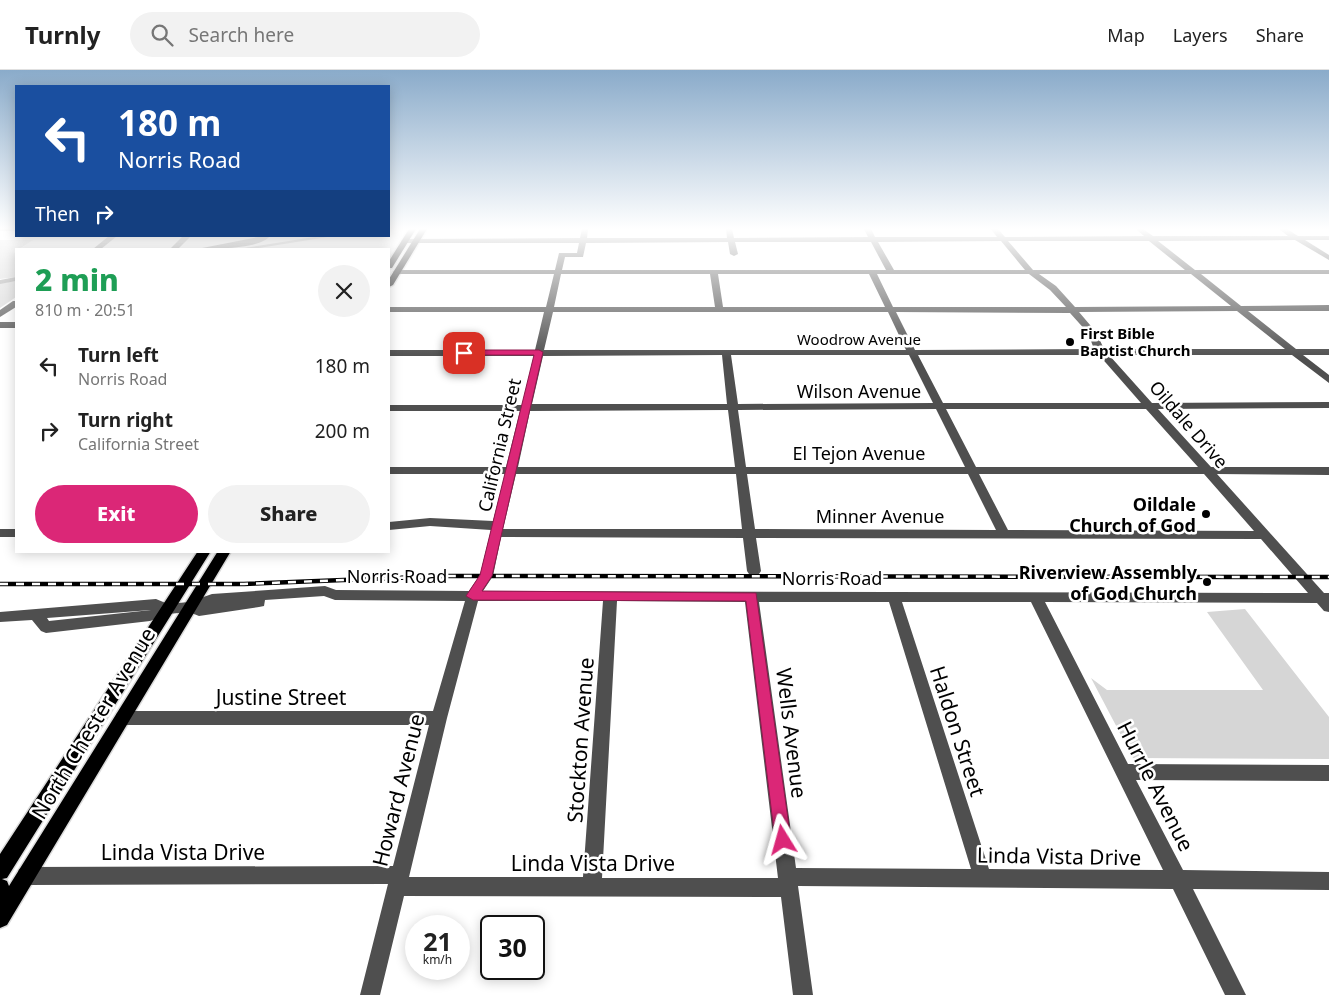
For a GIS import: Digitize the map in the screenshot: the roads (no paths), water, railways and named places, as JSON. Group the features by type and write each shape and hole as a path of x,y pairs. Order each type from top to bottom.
{"main road":[{"path":"390,283 395,274"},
{"name":"North Chester Avenue","path":"0,871 166,609 204,553"},
{"name":"North Chester Avenue","path":"0,918 224,553"},
{"path":"0,888 0,895"}],"street":[{"path":"395,274 543,272"},
{"name":"California Street","path":"473,596 486,576 498,530 557,272"},
{"path":"583,272 1166,272"},
{"path":"1193,272 1329,380"},
{"path":"714,273 719,309"},
{"path":"872,273 1004,534"},
{"name":"Oildale Drive","path":"1032,273 1053,288 1073,310 1092,332 1095,343 1102,353 1206,471 1326,601"},
{"path":"0,314 15,304"},
{"path":"390,309 1073,310 1329,308"},
{"path":"0,325 15,325"},
{"name":"Woodrow Avenue","path":"390,353 1329,352"},
{"path":"726,353 754,571"},
{"name":"Wilson Avenue","path":"390,408 1329,405"},
{"name":"El Tejon Avenue","path":"390,470 1327,472"},
{"name":"Minner Avenue","path":"390,526 407,522 448,522 498,530 749,534 1263,534"},
{"path":"0,533 15,533"},
{"name":"Norris Road","path":"0,617 36,615 46,627 150,616 166,609 190,607 199,610 279,600 323,600 335,595 1035,597 1326,601"},
{"name":"Howard Avenue","path":"370,995 439,718 473,596"},
{"name":"Stockton Avenue","path":"592,886 610,596"},
{"name":"Wells Avenue","path":"751,596 803,995"},
{"name":"Haldon Street","path":"894,597 983,879"},
{"name":"Hurrle Avenue","path":"1035,597 1236,995"},
{"name":"Justine Street","path":"123,718 439,718"},
{"path":"1124,772 1329,772"},
{"name":"Linda Vista Drive","path":"26,876 399,880 592,886 983,879 1329,881"}],"waterway":[{"path":"0,282 15,279"}],"railway":[{"path":"0,584 244,584 446,576 1329,577"}],"place":[{"name":"First Bible Baptist Church","path":"1070,342"},
{"name":"Oildale Church of God","path":"1206,514"},
{"name":"Riverview Assembly of God Church","path":"1207,582"}]}
